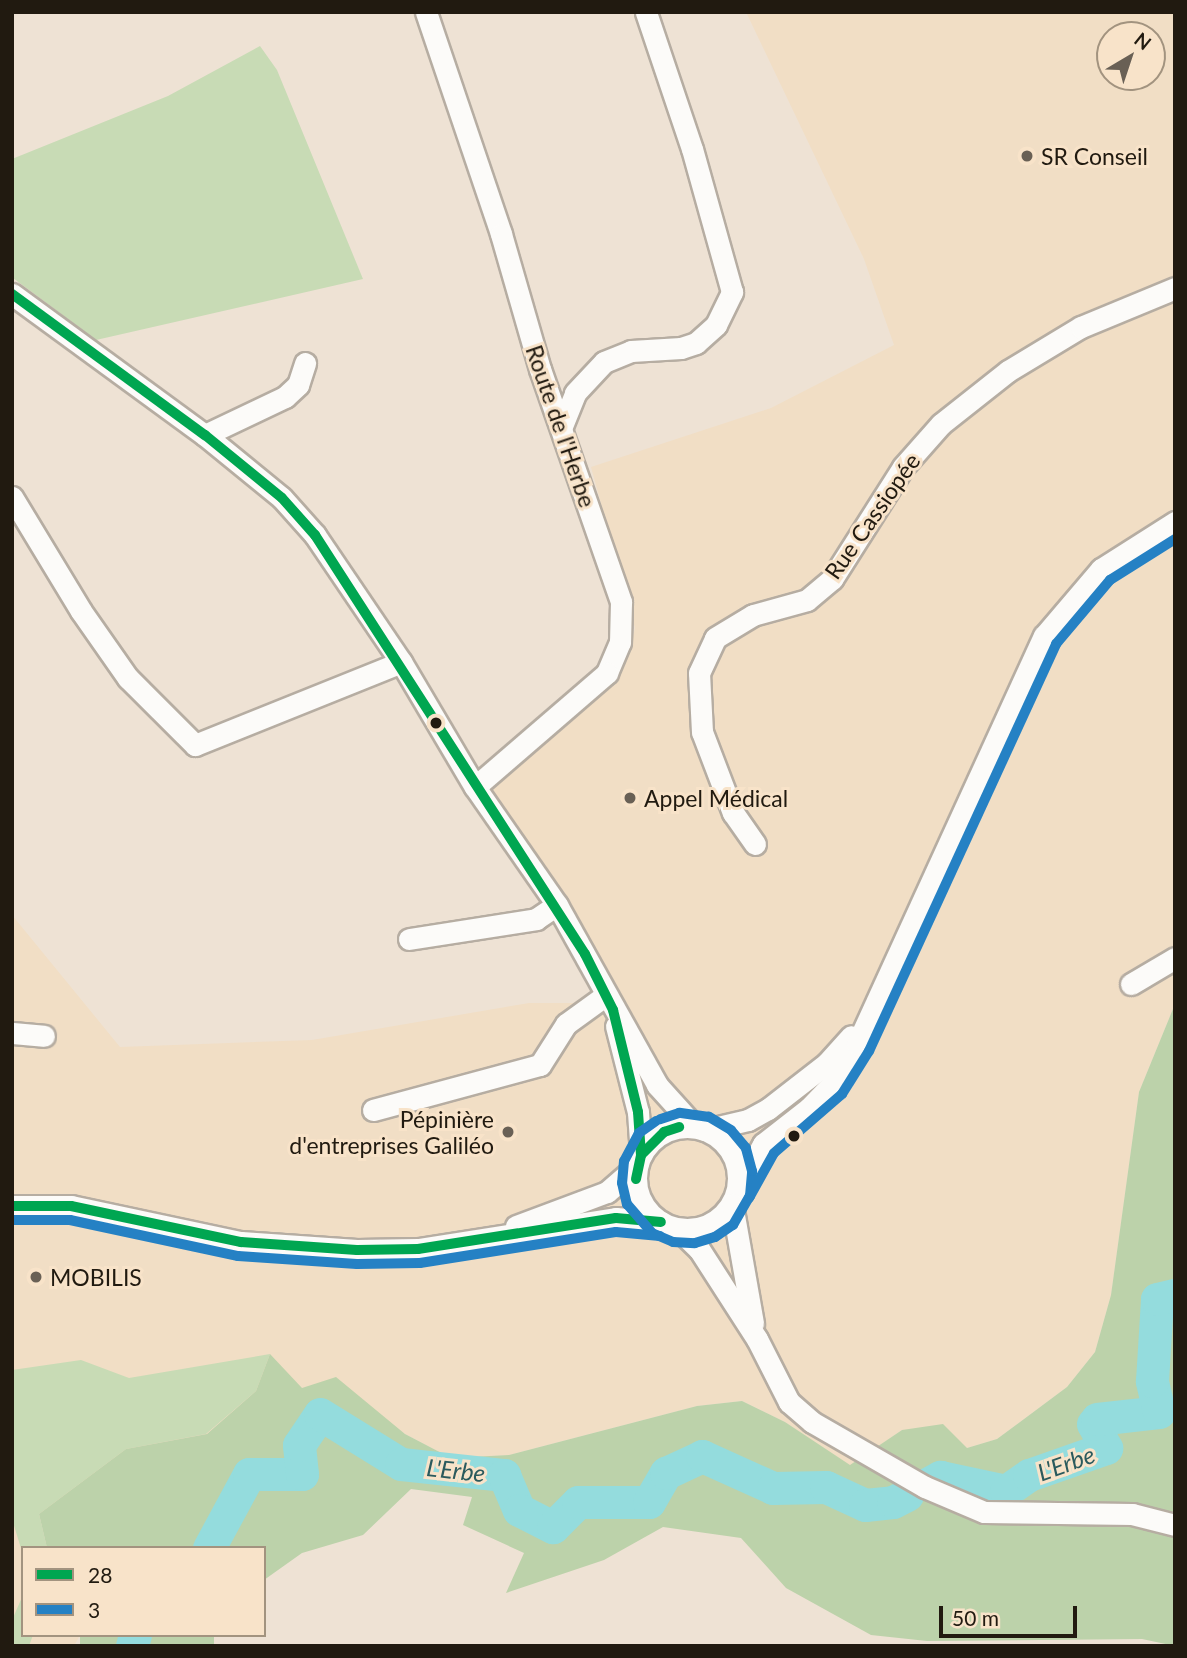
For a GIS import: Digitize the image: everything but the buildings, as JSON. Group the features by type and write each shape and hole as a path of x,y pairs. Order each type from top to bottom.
{"street":[{"name":"Route de l'Herbe","path":"426,12 500,234 540,369 621,602 620,642 611,666 596,686 475,786"},
{"path":"562,426 575,393 589,375 618,354 696,343 716,325 732,292 692,149 646,12"},
{"name":"Rue Cassiopée","path":"755,844 733,813 702,732 699,673 716,638 753,615 807,600 832,579 903,467 941,424 1008,370 1081,327 1175,288"},
{"path":"12,294 205,435 282,498 315,535 401,662 475,786 557,905 609,1003 657,1085 700,1129 733,1154 734,1197 757,1339"},
{"path":"205,435 285,397 298,385 305,363"},
{"path":"540,369 575,393"},
{"path":"12,497 128,678 195,744 401,662"},
{"path":"12,1206 71,1206 196,1233 296,1247 418,1249 616,1218 669,1225 709,1224 734,1197 763,1144 832,1084 857,1044 869,1012 1044,636 1101,569 1175,522"},
{"path":"410,939 536,919 557,905"},
{"path":"1131,984 1175,958"},
{"path":"373,1110 540,1065 566,1024 609,1003"},
{"path":"609,1003 638,1112 640,1198 699,1248 757,1339 789,1402 812,1422 957,1503 984,1512 1132,1514 1175,1525"},
{"path":"482,1240 607,1192 664,1132 700,1129 748,1120 768,1109 827,1063 869,1012"},
{"path":"12,1033 44,1036"}],"shaded area":[{"path":"746,12 1175,12 1175,1004 1139,1092 1111,1295 1095,1352 1067,1387 997,1439 967,1448 902,1430 850,1466 785,1422 742,1401 697,1406 509,1455 451,1458 405,1434 372,1410 39,1514 47,1546 21,1546 21,1637 79,1637 74,1646 12,1646 12,915 120,1047 312,1040 529,1003 573,1003 591,992 536,892 475,805 609,687 627,658 635,628 591,467 771,408 894,345 864,259"}],"green space":[{"path":"260,46 277,70 363,279 96,340 13,278 12,159 168,96"},
{"path":"1175,1004 1175,1646 1142,1639 927,1641 871,1635 786,1588 741,1538 663,1527 604,1560 506,1593 524,1553 463,1525 472,1497 411,1489 363,1535 302,1553 266,1579 266,1546 47,1546 39,1514 126,1449 207,1434 256,1391 270,1354 302,1388 336,1377 405,1434 451,1458 509,1455 697,1406 742,1401 785,1422 850,1465 902,1430 943,1424 967,1448 997,1439 1067,1387 1095,1352 1111,1295 1139,1092"},
{"path":"270,1354 256,1391 206,1434 126,1449 39,1514 47,1546 21,1546 21,1548 12,1519 12,1370 81,1360 129,1378"},
{"path":"21,1600 21,1637 32,1637 29,1646 12,1646 12,1620"},
{"path":"80,1637 214,1637 214,1646 80,1646"}],"waterway":[{"name":"L'Erbe","path":"929,1483 940,1477 1006,1491 1029,1475 1106,1448 1093,1424 1097,1419 1159,1412 1152,1381 1157,1299 1175,1295"},
{"name":"L'Erbe","path":"210,1546 249,1474 302,1474 299,1445 320,1414 401,1464 504,1475 519,1510 553,1527 578,1502 649,1502 666,1473 702,1456 773,1488 826,1487 865,1505 893,1502 907,1495"},
{"name":"L'Erbe","path":"132,1646 134,1637"}],"transit line":[{"name":"28","path":"12,294 205,435 282,498 315,535 585,954 613,1010 638,1112 641,1155"},
{"name":"3","path":"749,1198 774,1153 842,1094 869,1051 1056,644 1110,580 1175,539"},
{"name":"3","path":"656,1121 639,1133 624,1161 622,1183 627,1204 652,1233 673,1242 695,1243 715,1237 733,1225 750,1196 752,1171 746,1148 731,1130 709,1117 679,1113 660,1119"},
{"name":"28","path":"636,1179 641,1155 664,1132 679,1127"},
{"name":"28","path":"12,1206 71,1206 241,1242 357,1250 418,1249 616,1218 661,1222"},
{"name":"3","path":"12,1220 70,1220 238,1256 357,1264 420,1263 616,1232 660,1236"}],"place":[{"name":"SR Conseil","path":"1027,156"},
{"name":"Appel Médical","path":"630,798"},
{"name":"Pépinière d'entreprises Galiléo","path":"508,1132"},
{"name":"MOBILIS","path":"36,1277"}]}
